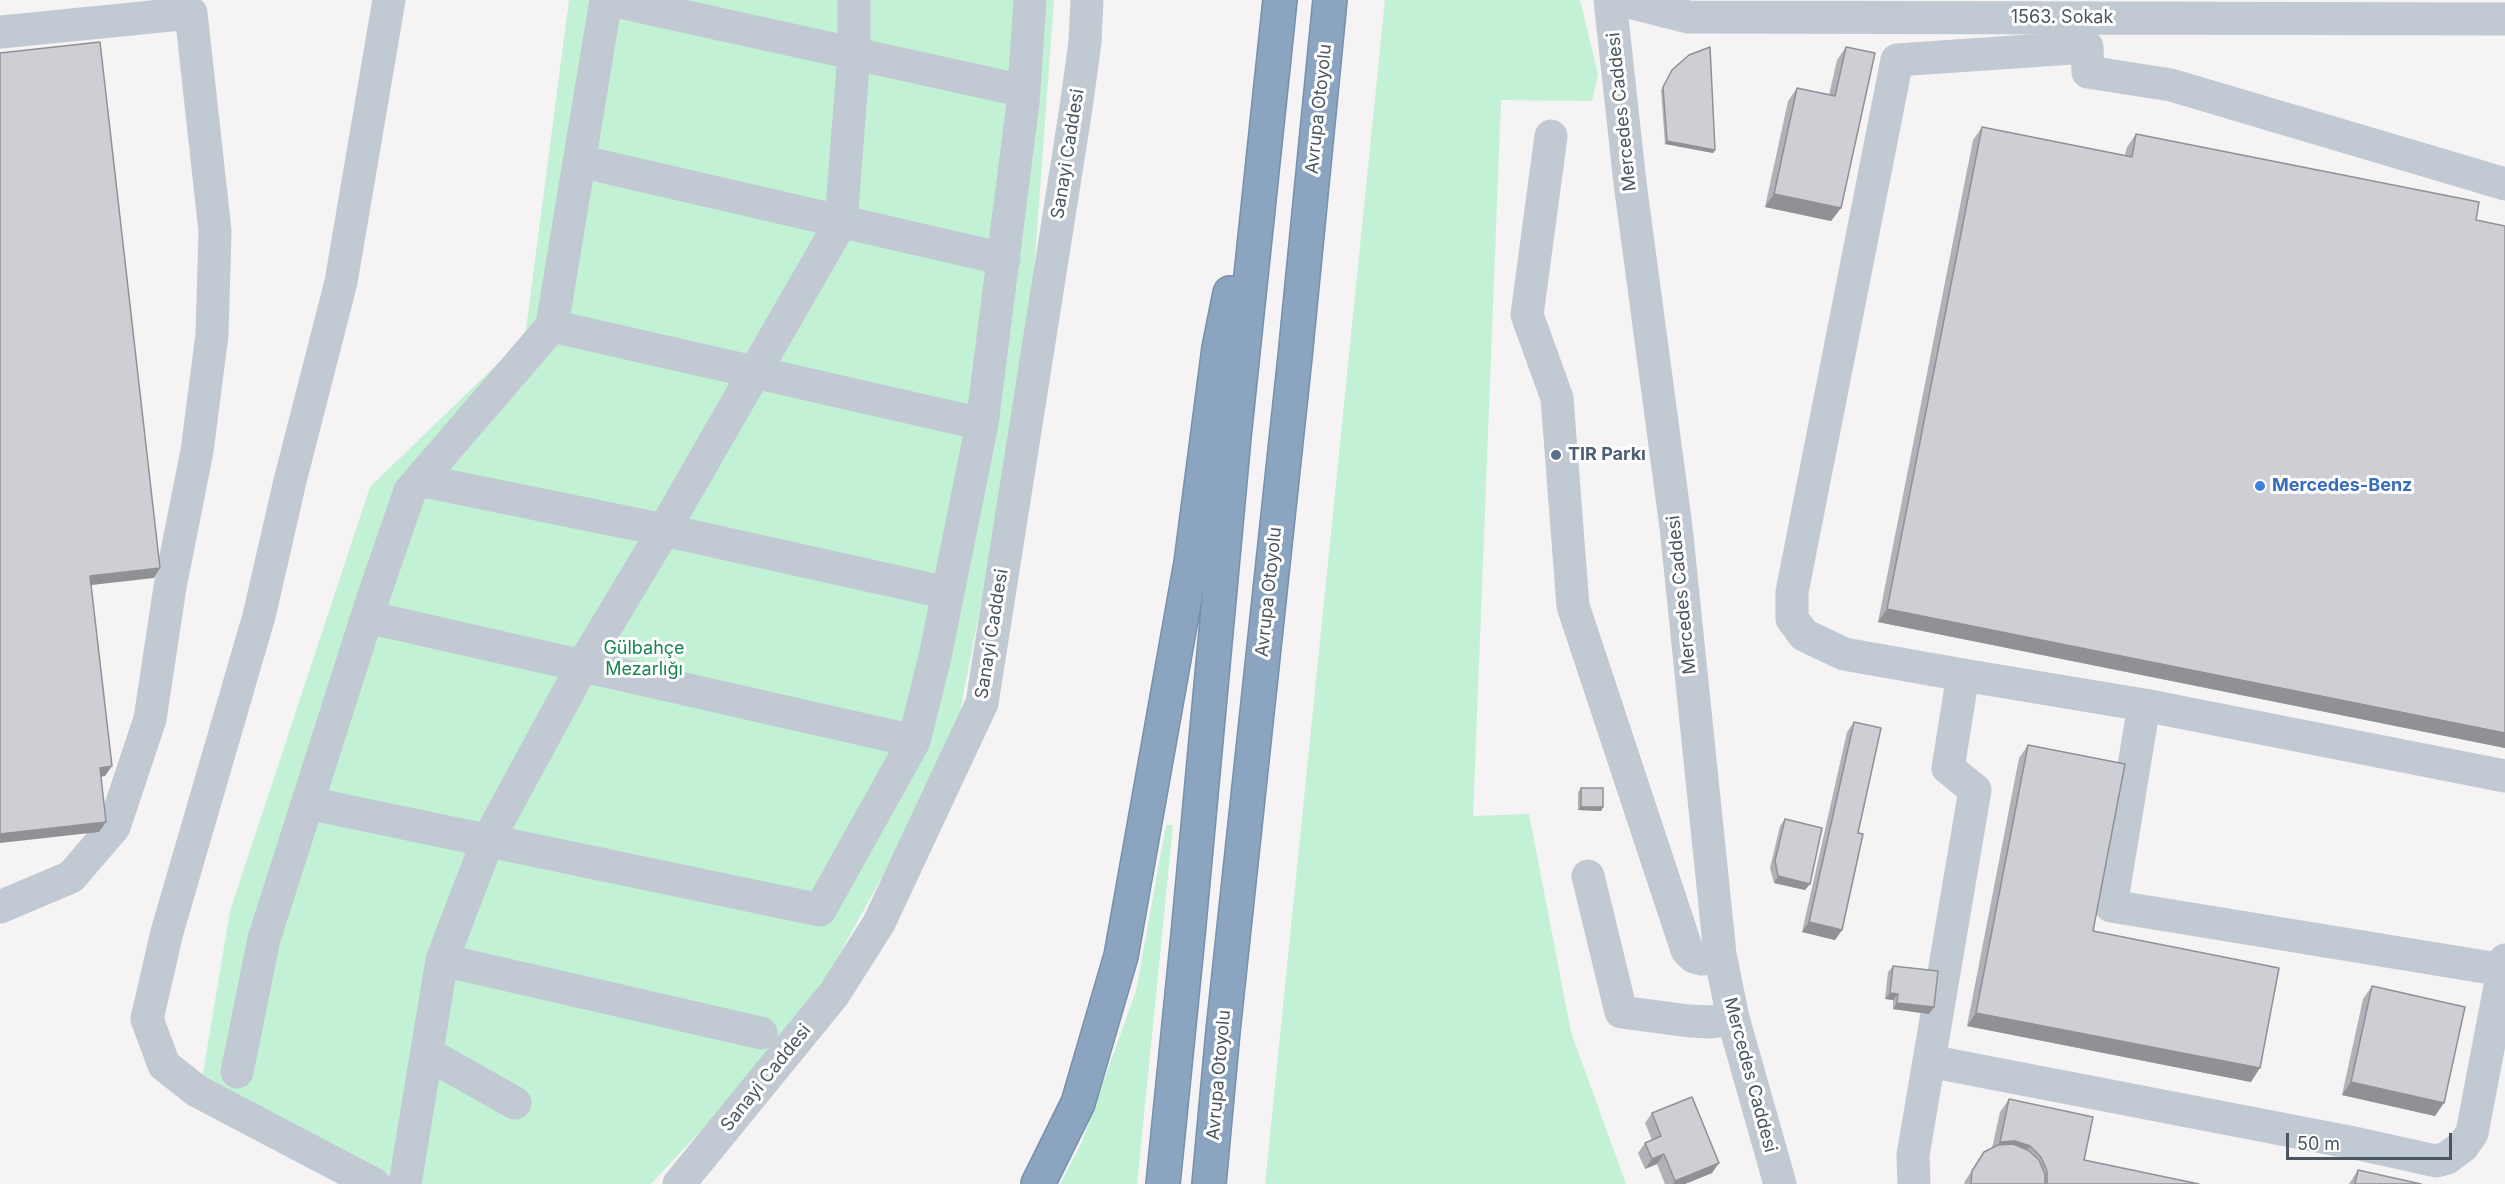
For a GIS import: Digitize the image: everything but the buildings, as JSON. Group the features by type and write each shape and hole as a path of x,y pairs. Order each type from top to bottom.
{"highway":[{"path":"1163,1184 1190,923 1234,437 1281,0"},
{"name":"Avrupa Otoyolu","path":"1209,1184 1330,0"},
{"path":"1038,1184 1078,1103 1121,956 1191,563 1219,348 1235,267 1259,194"}],"street":[{"path":"374,1184 197,1091 164,1065 147,1019 167,932 259,616 290,481 341,282 389,0"},
{"path":"237,1072 264,939 367,616 410,491 552,326 608,0 1024,91"},
{"path":"405,1184 442,960 488,840 583,665 664,530 841,222 854,54 854,0"},
{"path":"308,803 820,909 914,741 936,652 982,424 1024,91 1030,0"},
{"name":"Sanayi Caddesi","path":"679,1184 834,994 845,977 879,923 982,703 1076,108 1085,42 1087,0"},
{"name":"Mercedes Caddesi","path":"1610,0 1630,183 1676,527 1720,954 1733,1018 1780,1184"},
{"name":"1563. Sokak","path":"1621,0 1688,17 2505,19"},
{"path":"0,32 191,13 215,231 212,335 197,451 170,587 150,719 114,827 70,877 0,907"},
{"path":"2505,184 2171,85 2088,72 2087,47 1897,60 1792,592 1792,619 1804,635 1844,654 2144,705 2505,776"},
{"path":"1551,136 1527,315 1557,398 1573,606 1687,950 1694,957 1702,959 1720,954"},
{"path":"579,161 1004,259"},
{"path":"552,326 982,424"},
{"path":"419,480 664,530 948,593"},
{"path":"367,616 914,741"},
{"path":"1914,1184 1913,1155 1975,790 1948,768 1963,675"},
{"path":"1929,1061 2436,1161 2457,1152 2472,1132 2504,965 2111,906 2144,705"},
{"path":"1588,876 1622,1012 1689,1021 1711,1022 1733,1018"},
{"path":"442,960 761,1033"},
{"path":"428,1054 515,1103"}],"green space":[{"name":"Gülbahçe Mezarlığı","path":"569,0 1054,0 1027,366 953,748 802,1022 651,1184 391,1184 202,1079 230,911 370,487 525,337"},
{"path":"1385,0 1580,0 1598,74 1592,101 1501,100 1473,816 1529,814 1571,1032 1626,1184 1265,1184"},
{"path":"1166,825 1173,825 1137,1184 1060,1184 1081,1144 1136,991"}],"place":[{"name":"TIR Parkı","path":"1556,455"},
{"name":"Mercedes-Benz","path":"2260,486"}]}
